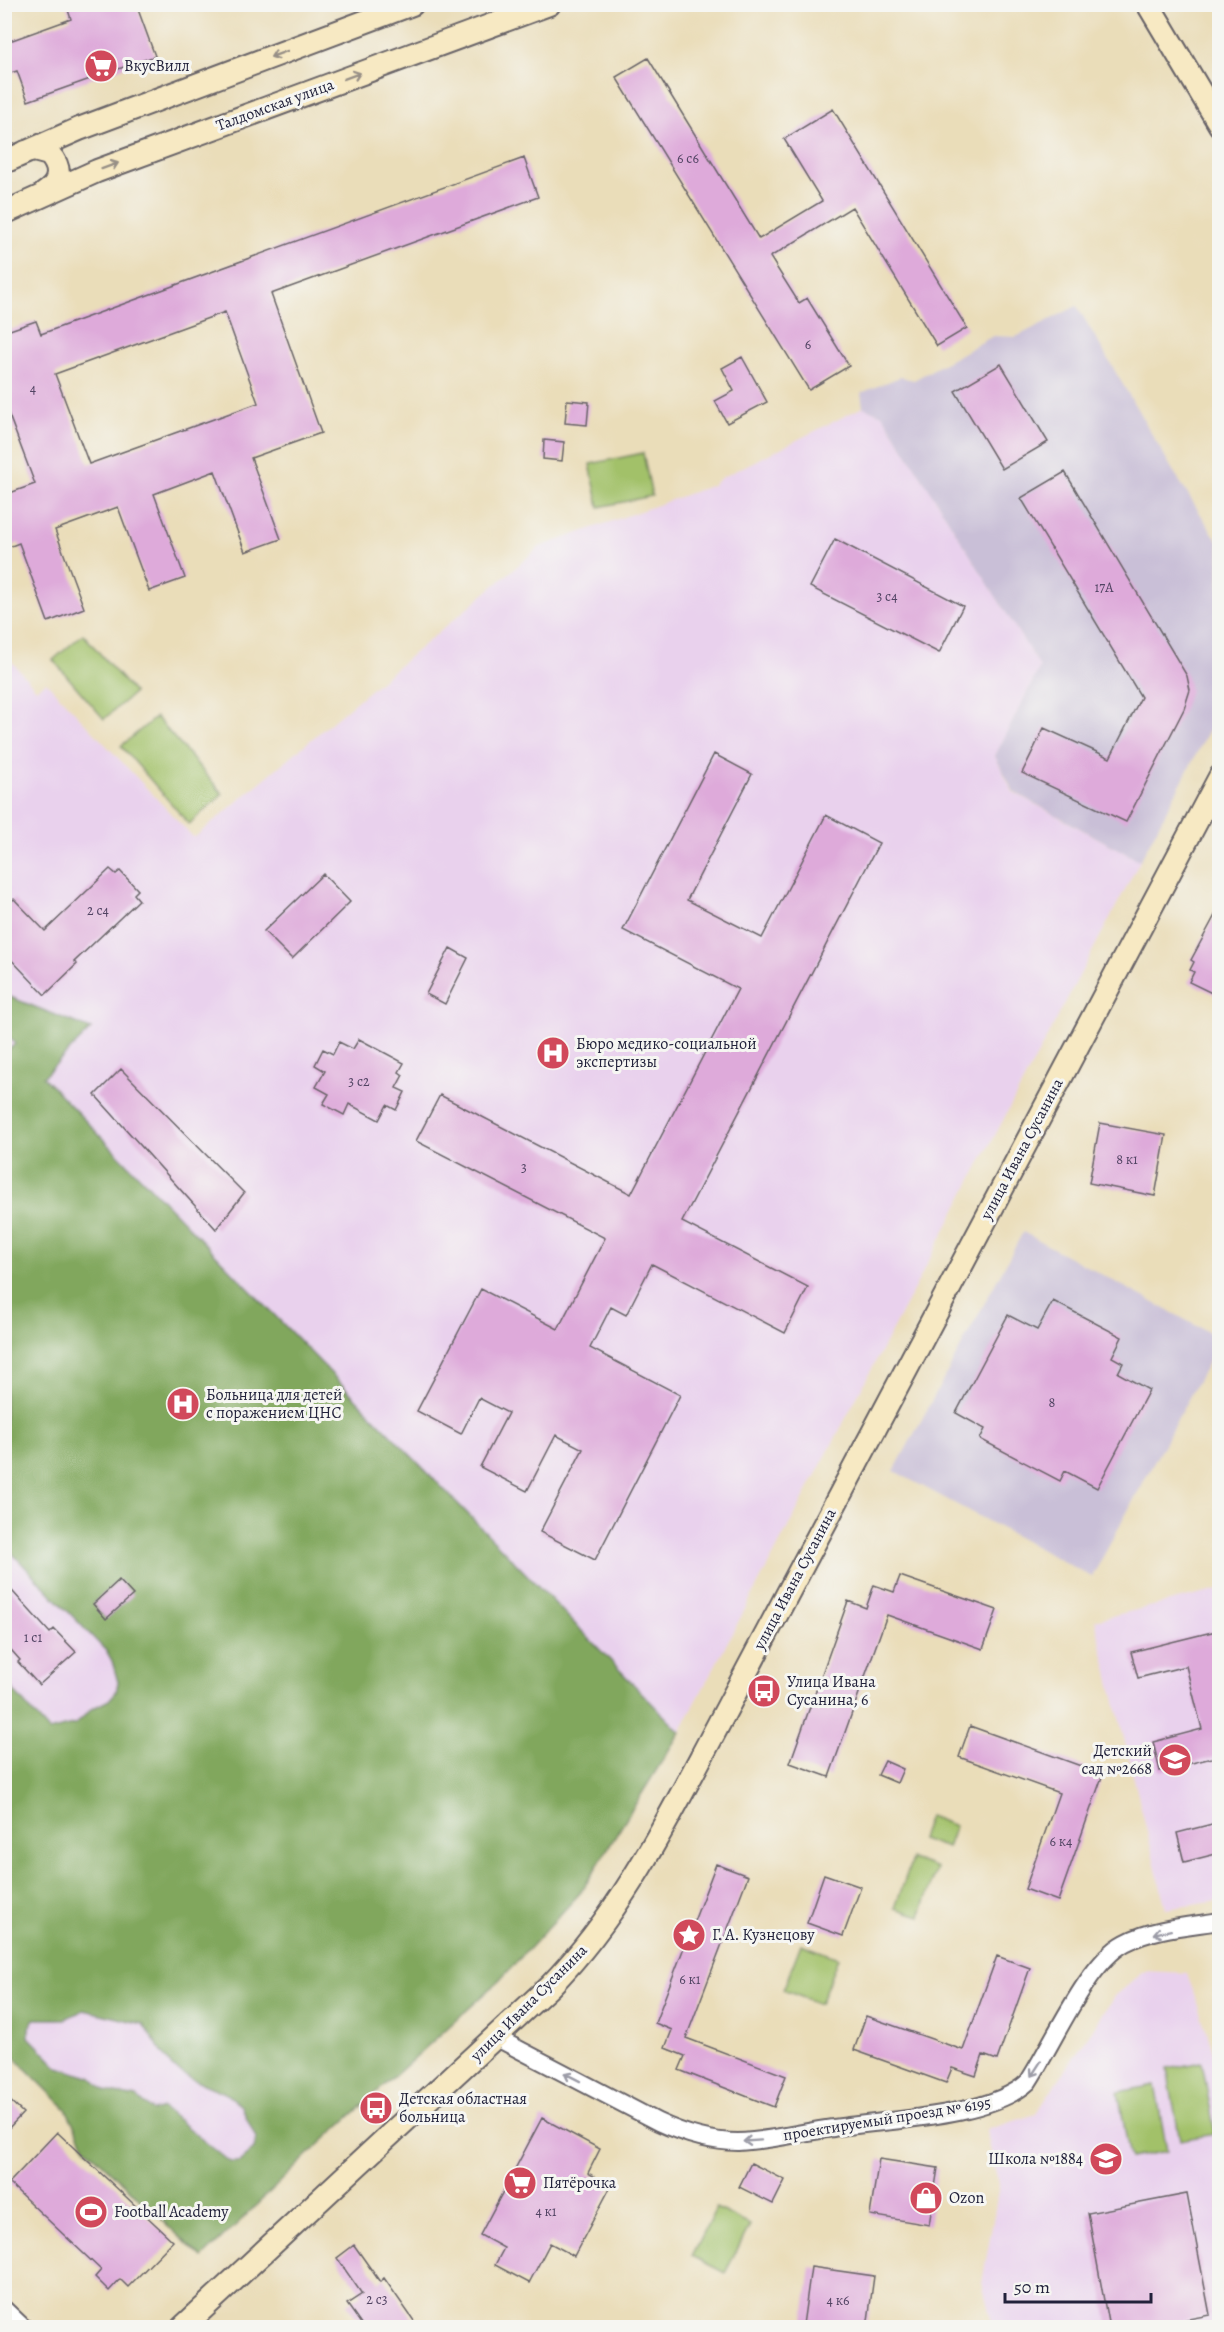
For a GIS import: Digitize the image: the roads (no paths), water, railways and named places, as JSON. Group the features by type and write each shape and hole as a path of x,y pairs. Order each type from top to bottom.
{"street":[{"path":"4,162 79,129 412,4"},
{"name":"Талдомская улица","path":"4,213 96,171 549,4"},
{"path":"1148,4 1220,125"},
{"path":"26,152 34,150 49,154 58,167 56,183 45,194"},
{"name":"улица Ивана Сусанина","path":"182,2328 550,1986 589,1945 619,1902 666,1823 1220,777"},
{"name":"проектируемый проезд № 6195","path":"495,2037 658,2122 687,2134 713,2140 737,2142 762,2140 959,2110 1004,2099 1017,2092 1028,2082 1092,1974 1110,1953 1126,1943 1149,1934 1220,1921"},
{"path":"4,2309 24,2328"}],"place":[{"name":"ВкусВилл","path":"101,66"},
{"name":"Бюро медико-социальной экспертизы","path":"553,1053"},
{"name":"Больница для детей с поражением ЦНС","path":"183,1404"},
{"name":"Улица Ивана Сусанина, 6","path":"764,1691"},
{"name":"Детский сад №2668","path":"1175,1760"},
{"name":"Г. А. Кузнецову","path":"689,1935"},
{"name":"Детская областная больница","path":"376,2108"},
{"name":"Школа №1884","path":"1106,2159"},
{"name":"Пятёрочка","path":"520,2183"},
{"name":"Ozon","path":"926,2198"},
{"name":"Football Academy","path":"91,2212"}]}
